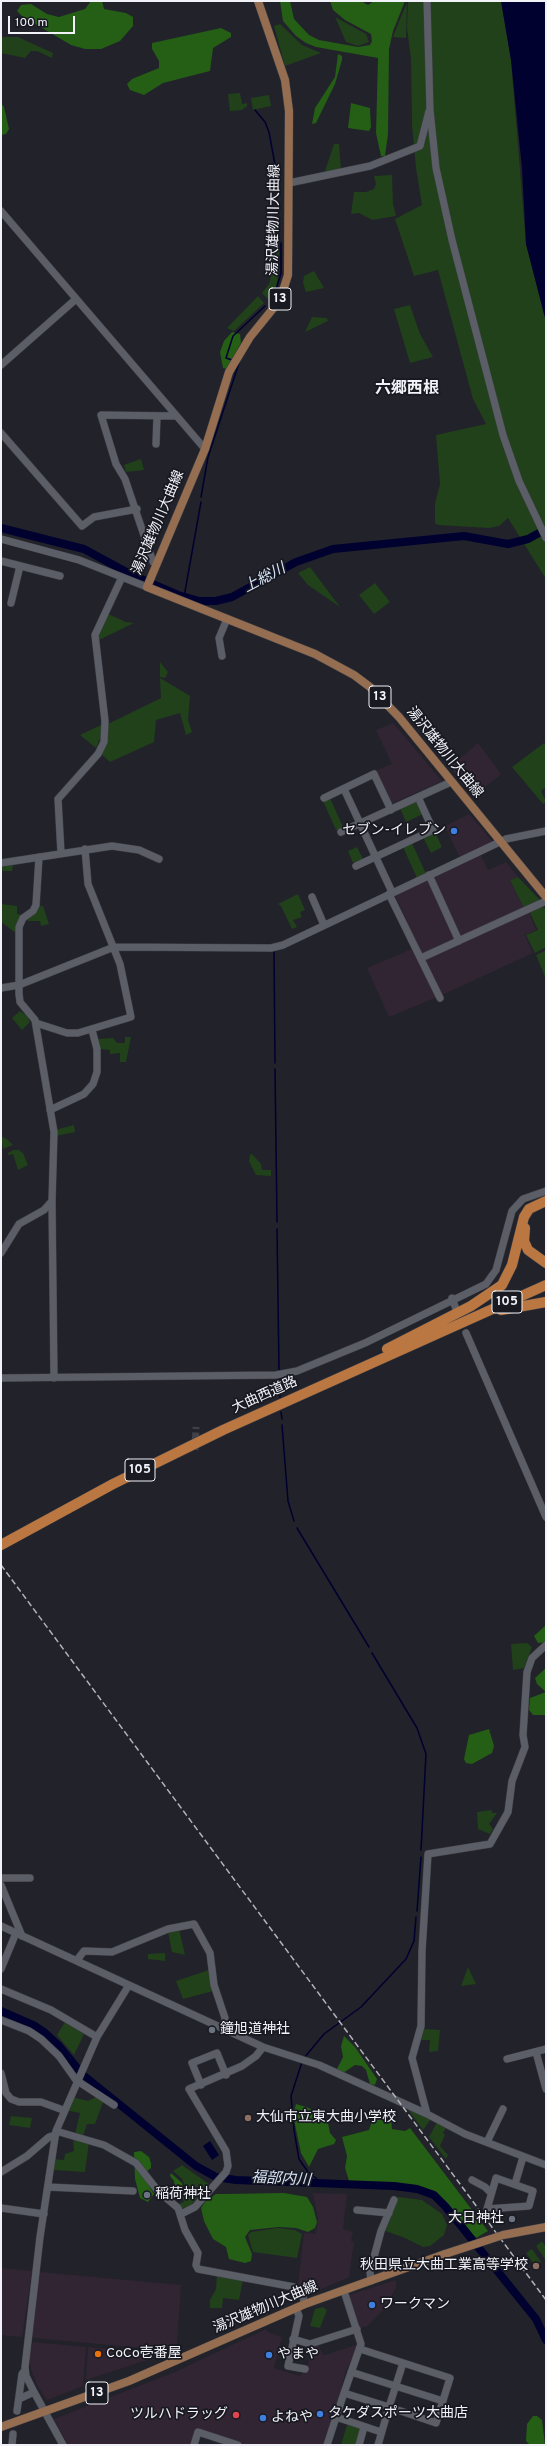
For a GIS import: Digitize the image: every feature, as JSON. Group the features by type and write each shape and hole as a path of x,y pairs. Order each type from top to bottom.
{"highway":[{"path":"271,1408 489,1296 502,1285 508,1274 524,1217 529,1209 546,1201"},
{"path":"546,1207 534,1213 528,1220 524,1241 528,1250 546,1263"},
{"name":"大曲西道路","path":"1,1545 113,1484 271,1408 546,1285"},
{"path":"468,1319 518,1306 546,1302"}],"main road":[{"name":"湯沢雄物川大曲線","path":"258,1 285,80 289,111 288,266 286,285 280,300 250,337 229,372 205,449 147,586 314,654 354,675 388,705 546,897"},
{"name":"湯沢雄物川大曲線","path":"1,2427 128,2381 305,2304 503,2234 546,2227"}],"street":[{"path":"427,1 430,110 436,168 452,240 503,435 519,480 546,538"},
{"path":"289,183 370,166 420,146 427,115 430,110"},
{"path":"1,211 205,449"},
{"path":"1,365 76,299"},
{"path":"156,563 154,562 137,509 124,476 116,464 101,415 176,416"},
{"path":"156,444 157,416"},
{"path":"1,433 82,526 94,517 137,509"},
{"path":"1,539 79,560 147,586"},
{"path":"1,561 60,576"},
{"path":"11,603 20,566"},
{"path":"61,853 58,799 98,754 104,742 105,720 96,635 122,577"},
{"path":"222,656 220,638 227,619"},
{"path":"324,798 374,774 391,810"},
{"path":"341,832 451,782"},
{"path":"344,789 440,998"},
{"path":"356,866 433,830 418,797"},
{"path":"1,988 19,985 114,947 271,948 283,945 501,842 546,831"},
{"path":"1,863 85,849 119,846 139,850 159,859"},
{"path":"36,1023 72,1034 92,1030 131,1018 120,964 88,884 85,849"},
{"path":"38,857 36,905 20,924 19,985 20,1002 34,1017 36,1023 54,1142 52,1201 54,1378"},
{"path":"429,875 459,942"},
{"path":"312,897 324,925"},
{"path":"422,958 546,901"},
{"path":"50,1110 84,1094 93,1084 96,1072 97,1049 92,1030"},
{"path":"1,1378 276,1375 297,1371 364,1343 452,1298 479,1288 493,1277 512,1211 523,1200 546,1191"},
{"path":"1,1253 19,1224 44,1210 52,1201"},
{"path":"452,1298 456,1309"},
{"path":"466,1334 546,1517"},
{"path":"427,2114 412,2058 421,2026 422,1951 428,1854 490,1844 508,1812 512,1781 525,1747 523,1735 527,1672 532,1658 546,1645"},
{"path":"1,1878 30,1878"},
{"path":"1,1885 19,1934"},
{"path":"77,1960 84,1951 112,1952 168,1929 194,1924 210,1953 214,1985 225,2018 224,2029"},
{"path":"1,1926 77,1960 263,2048 303,2060 427,2114 465,2134 546,2165"},
{"path":"1,1969 3,1959 19,1934"},
{"path":"63,2445 34,2392 25,2370 24,2359 55,2133 96,2037 129,1985"},
{"path":"1,1989 52,2010 96,2037"},
{"path":"1,2020 29,2031 41,2039 56,2053 77,2079 114,2105"},
{"path":"181,2214 195,2207 226,2172 228,2166 226,2151 189,2089 226,2074 249,2062 263,2048"},
{"path":"507,2059 546,2049"},
{"path":"536,2052 546,2089"},
{"path":"201,2085 192,2063 217,2054 226,2074"},
{"path":"1,2073 4,2094 14,2102 41,2102 64,2110"},
{"path":"487,2142 503,2109"},
{"path":"1,2172 27,2156 55,2133 104,2145 132,2160 158,2191 178,2208 185,2230 198,2253 196,2265 198,2269 294,2287 302,2294 305,2304"},
{"path":"515,2184 523,2156"},
{"path":"496,2178 533,2191 529,2206 487,2209 491,2193 496,2178"},
{"path":"472,2180 485,2187 491,2193"},
{"path":"48,2187 133,2191"},
{"path":"371,2281 370,2272 381,2231 394,2200"},
{"path":"1,2208 44,2214"},
{"path":"357,2210 389,2212"},
{"path":"327,2445 360,2349 357,2329 344,2291"},
{"path":"296,2308 299,2316 288,2366 305,2369"},
{"path":"293,2339 310,2344 357,2329"},
{"path":"344,2393 436,2423 450,2378 360,2349"},
{"path":"378,2445 403,2363"},
{"path":"18,2411 22,2374 25,2370"},
{"path":"351,2372 443,2401"},
{"path":"19,2399 34,2392"},
{"path":"336,2417 381,2432"},
{"path":"359,2445 364,2427"},
{"path":"194,2445 198,2432 238,2445"},
{"path":"12,2445 13,2434"}],"shaded area":[{"path":"393,723 442,781 391,804 375,771 392,764 376,730"},
{"path":"478,743 501,774 473,797 450,767"},
{"path":"469,814 493,842 460,858 445,826"},
{"path":"480,853 488,870 506,862 518,877 510,880 524,908 460,937 432,876"},
{"path":"428,878 456,939 422,954 395,895"},
{"path":"529,913 536,930 525,935 533,953 442,995 425,960"},
{"path":"414,948 437,997 389,1017 367,968"},
{"path":"313,2193 347,2194 343,2229 353,2232 351,2241 354,2242 349,2277 315,2292 310,2286 298,2285 304,2233 316,2234 318,2219"},
{"path":"1,2268 32,2271 22,2337 1,2335"},
{"path":"39,2272 181,2285 177,2344 165,2350 34,2338 31,2334"},
{"path":"396,2280 396,2288 384,2309 367,2326 360,2328 349,2295"},
{"path":"266,2329 268,2332 282,2337 274,2368 300,2376 308,2367 311,2346 318,2344 323,2355 325,2355 359,2344 346,2371 325,2445 247,2445 197,2429 191,2445 68,2445 54,2419 175,2372"},
{"path":"33,2342 86,2347 83,2386 47,2400 38,2387 31,2369 29,2356"},
{"path":"88,2347 151,2353 150,2359 86,2380"}],"green space":[{"path":"91,1 102,1 104,9 126,13 133,17 133,26 120,41 101,49 85,49 71,45 22,16 17,11 21,5 31,4 47,14 59,17 85,9"},
{"path":"280,1 290,1 294,19 309,35 319,40 358,47 370,45 372,41 371,34 345,20 333,10 330,1 361,1 368,5 374,1 405,1 393,31 389,49 388,134 385,156 381,156 376,133 378,58 316,47 306,43 296,36 283,21"},
{"path":"408,1 501,1 511,60 526,244 546,320 546,579 508,518 499,526 489,528 438,525 435,523 435,504 440,484 436,435 486,424 473,399 438,270 414,276 395,219 422,205 416,168 412,125 411,59 407,28"},
{"path":"407,3 406,38 393,37 400,19"},
{"path":"335,17 366,34 369,42 358,46 346,42"},
{"path":"280,24 302,45 321,53 285,66 274,26"},
{"path":"221,28 231,33 231,37 213,48 210,71 163,83 144,95 130,90 127,84 132,79 159,68 159,61 152,49 152,43"},
{"path":"1,37 18,37 53,53 52,58 37,51 31,51 25,58 1,53"},
{"path":"338,54 342,56 342,60 335,84 316,123 312,124 315,108 335,77"},
{"path":"240,93 242,104 247,103 247,106 242,110 230,111 228,94"},
{"path":"269,95 271,106 253,110 251,98"},
{"path":"1,103 4,107 9,129 6,134 1,135"},
{"path":"351,103 370,108 371,127 369,131 348,128"},
{"path":"334,144 339,144 341,171 324,174"},
{"path":"392,175 393,204 396,216 372,220 359,213 351,214 354,192 366,192 374,189 376,184 374,176"},
{"path":"271,242 279,242 279,270 276,288 268,299 262,293 269,284 271,276"},
{"path":"314,271 324,288 306,292 303,283 304,276"},
{"path":"258,296 264,303 234,331 227,328"},
{"path":"410,305 420,334 433,357 410,363 394,309"},
{"path":"312,317 327,318 328,321 305,332"},
{"path":"232,332 240,334 241,343 227,369 223,368 220,352 224,341"},
{"path":"141,459 144,470 126,472 124,465"},
{"path":"310,567 340,607 308,585 298,573"},
{"path":"375,583 390,602 374,614 359,595"},
{"path":"106,613 126,622 134,623 99,640 99,632"},
{"path":"160,662 168,672 165,678 160,677"},
{"path":"160,678 190,696 188,720 192,732 186,735 180,713 156,720 154,742 110,762 100,753 108,724 161,698"},
{"path":"101,725 101,736 96,748 80,735"},
{"path":"544,743 546,746 546,787 541,791 546,802 543,804 512,767"},
{"path":"330,798 343,827 336,830 323,801"},
{"path":"414,801 417,802 423,814 406,822 400,808"},
{"path":"435,832 442,847 431,853 423,837"},
{"path":"412,843 426,874 417,878 403,847"},
{"path":"357,847 363,859 353,863 348,851"},
{"path":"13,865 12,871 1,871 1,867"},
{"path":"518,877 540,900 524,908 510,880"},
{"path":"298,894 305,910 300,912 302,917 293,920 297,927 292,929 281,906 278,904"},
{"path":"1,904 17,906 17,914 23,915 16,933 1,922"},
{"path":"37,906 43,906 49,924 41,926 40,921 27,921"},
{"path":"541,907 546,908 546,947 535,953 526,935 538,930 530,913"},
{"path":"546,950 546,979 536,955"},
{"path":"20,1011 27,1016 30,1022 22,1030 12,1018"},
{"path":"125,1037 131,1037 126,1062 120,1062 120,1053 110,1054 110,1050 100,1049 97,1039 113,1038 117,1043 125,1043"},
{"path":"74,1125 75,1132 56,1136 55,1130"},
{"path":"1,1136 8,1140 13,1145 3,1149"},
{"path":"13,1150 19,1150 23,1153 28,1165 18,1170 13,1154 8,1155 8,1153"},
{"path":"252,1154 261,1164 262,1170 271,1170 271,1176 256,1175 249,1161 250,1155"},
{"path":"546,1625 546,1642 538,1643 534,1636"},
{"path":"527,1643 532,1647 524,1668 513,1670 511,1644"},
{"path":"546,1668 546,1692 537,1684 535,1678"},
{"path":"546,1692 546,1715 533,1715 529,1710 530,1698"},
{"path":"489,1729 494,1746 492,1753 472,1764 466,1763 464,1759 469,1735"},
{"path":"492,1810 492,1813 497,1813 489,1824 493,1829 490,1834 478,1829 477,1812"},
{"path":"179,1929 185,1955 172,1952 168,1932"},
{"path":"165,1953 165,1961 148,1959 148,1954"},
{"path":"468,1967 476,1984 461,1986"},
{"path":"209,1970 213,1991 183,1999 176,1981"},
{"path":"65,2022 84,2034 74,2055 57,2035"},
{"path":"424,2029 440,2030 438,2051 429,2052 430,2040 421,2040"},
{"path":"344,2036 355,2047 377,2079 375,2085 370,2084 366,2070 362,2066 355,2065 343,2073 337,2069 343,2057 341,2046"},
{"path":"72,2097 88,2101 96,2097 103,2102 95,2124 87,2124 83,2136 75,2134 80,2113 65,2110"},
{"path":"296,2104 309,2108 328,2123 330,2133 336,2140 334,2144 318,2149 309,2167 301,2153 293,2115"},
{"path":"406,2107 431,2119 423,2130 412,2115"},
{"path":"11,2116 32,2118 30,2128 9,2125"},
{"path":"391,2117 392,2129 405,2131 410,2128 488,2231 476,2238 434,2191 416,2185 349,2181 345,2168 347,2156 342,2137 369,2130 373,2118"},
{"path":"437,2122 446,2127 443,2133 445,2135 440,2146 448,2155 446,2159 429,2137"},
{"path":"73,2139 89,2142 85,2172 54,2170 54,2159 64,2160 65,2154 74,2151"},
{"path":"141,2151 149,2157 151,2163 151,2168 146,2172 145,2179 154,2194 148,2202 140,2198 135,2179 134,2152"},
{"path":"182,2165 209,2184 191,2205 181,2209 179,2204 184,2202 181,2195 185,2186 182,2179 173,2171"},
{"path":"171,2173 182,2183 183,2187 179,2193 176,2193 174,2181 170,2176"},
{"path":"284,2193 307,2197 313,2207 317,2222 315,2228 308,2232 296,2228 279,2227 250,2230 245,2237 252,2254 251,2261 245,2263 229,2259 226,2247 213,2239 204,2221 201,2208 205,2202 216,2194"},
{"path":"398,2197 422,2200 442,2214 447,2225 444,2235 430,2246 423,2247 405,2238 383,2230"},
{"path":"278,2228 295,2230 302,2234 297,2258 253,2252 248,2235 251,2232"},
{"path":"542,2241 546,2247 545,2259 536,2246"},
{"path":"532,2249 541,2262 535,2266 526,2253"},
{"path":"217,2274 243,2279 239,2300 223,2298 222,2308 210,2308 210,2300 216,2289"},
{"path":"323,2307 327,2310 320,2328 310,2326 315,2309"},
{"path":"533,2416 537,2416 542,2420 545,2445 530,2445 526,2441 527,2424"},
{"path":"347,2425 359,2428 361,2431 357,2445 341,2445"}],"water":[{"path":"501,1 546,1 546,322 526,244 522,168 511,60"},
{"path":"210,2141 219,2155 212,2160 203,2146"}],"waterway":[{"path":"255,110 265,122 269,132 278,181"},
{"path":"270,300 275,293 281,273 281,243"},
{"path":"232,360 226,358 233,336 265,306"},
{"path":"201,497 208,457 239,363"},
{"path":"184,597 201,502"},
{"name":"上総川","path":"1,528 84,549 132,575 178,595 199,601 216,601 232,597 296,562 333,549 464,536 508,544 528,539 539,533"},
{"path":"274,950 275,1063"},
{"path":"275,1069 277,1222"},
{"path":"277,1229 279,1370"},
{"path":"280,1378 280,1397"},
{"path":"281,1412 282,1419"},
{"path":"282,1425 288,1501 294,1521"},
{"path":"297,1528 369,1647"},
{"path":"372,1653 417,1728 426,1754 421,1850"},
{"path":"417,1911 421,1857"},
{"path":"304,2058 324,2034 361,2007 406,1959 414,1941 416,1917"},
{"name":"福部内川","path":"1,2011 35,2026 44,2032 59,2046 83,2075 196,2166 216,2177 236,2180 394,2186 417,2189 434,2195 445,2206 536,2319 546,2340"},
{"path":"302,2062 291,2096 294,2130 299,2159 308,2172 322,2183"}],"tunnel":[{"path":"195,1450 196,1427"}],"railway":[{"path":"1,1565 546,2300"}],"place":[{"name":"セブン-イレブン","path":"454,831"},
{"name":"鐘旭道神社","path":"212,2030"},
{"name":"大仙市立東大曲小学校","path":"248,2118"},
{"name":"稲荷神社","path":"147,2195"},
{"name":"大日神社","path":"512,2219"},
{"name":"秋田県立大曲工業高等学校","path":"536,2266"},
{"name":"ワークマン","path":"372,2305"},
{"name":"CoCo壱番屋","path":"98,2354"},
{"name":"やまや","path":"269,2355"},
{"name":"タケダスポーツ大曲店","path":"320,2414"},
{"name":"ツルハドラッグ","path":"236,2415"},
{"name":"よねや","path":"263,2418"}],"district":[{"name":"六郷西根","path":"407,390"}]}
